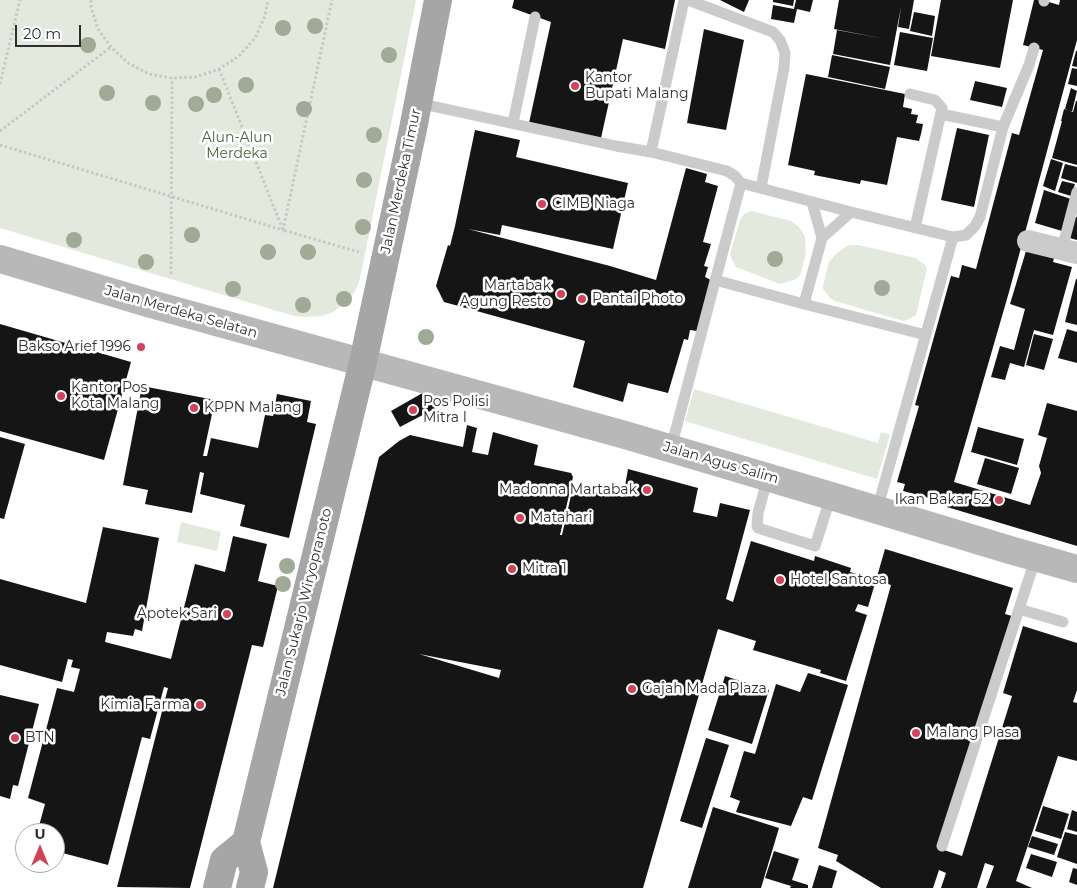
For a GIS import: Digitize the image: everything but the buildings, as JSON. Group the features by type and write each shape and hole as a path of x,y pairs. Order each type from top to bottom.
{"main road":[{"name":"Jalan Merdeka Timur","path":"363,362 438,0"},
{"name":"Jalan Merdeka Selatan","path":"0,259 151,304 363,362"},
{"name":"Jalan Agus Salim","path":"363,362 671,448 1077,569"},
{"name":"Jalan Sukarjo Wiryopranoto","path":"250,888 254,872 246,842 363,362"},
{"path":"217,888 224,860 246,842"}],"street":[{"path":"1028,241 1069,251"}],"lane":[{"path":"651,152 684,0"},
{"path":"688,0 773,32 780,40 785,53 784,68 761,188"},
{"path":"514,123 535,17"},
{"path":"418,103 651,152 727,171 741,183 953,237 966,235 975,226 980,217 1003,127 1029,65 1034,48"},
{"path":"910,94 935,100 942,108 915,228"},
{"path":"942,114 1003,127"},
{"path":"671,448 741,183"},
{"path":"1069,251 1077,192"},
{"path":"804,304 822,238 812,202"},
{"path":"822,238 851,212"},
{"path":"877,510 953,237"},
{"path":"715,280 926,335"},
{"path":"768,477 756,526 815,546 831,496"},
{"path":"942,846 1036,557"},
{"path":"1020,609 1063,622"}],"path":[{"path":"0,84 20,0"},
{"path":"91,0 91,8 98,28 111,47 128,63 149,74 172,78 196,77 219,70 239,56 255,38 265,16 268,0"},
{"path":"283,230 332,0"},
{"path":"0,131 111,47"},
{"path":"219,70 283,230"},
{"path":"171,274 172,78"},
{"path":"0,145 365,254"}],"green space":[{"name":"Alun-Alun Merdeka","path":"0,0 416,0 365,254 359,282 354,293 335,311 323,316 294,316 0,228"},
{"path":"751,211 791,221 799,227 805,237 806,254 800,276 780,284 736,267 730,255 740,220 744,214"},
{"path":"850,245 858,245 916,258 925,265 927,269 916,315 904,321 831,299 823,289 829,262 836,254"},
{"path":"694,389 878,443 881,432 890,435 877,479 685,421"},
{"path":"181,522 221,532 217,551 177,542"}],"place":[{"name":"Kantor Bupati Malang","path":"575,86"},
{"name":"CIMB Niaga","path":"542,204"},
{"name":"Martabak Agung Resto","path":"561,294"},
{"name":"Pantai Photo","path":"582,299"},
{"name":"Bakso Arief 1996","path":"141,347"},
{"name":"Kantor Pos Kota Malang","path":"61,396"},
{"name":"KPPN Malang","path":"194,408"},
{"name":"Pos Polisi Mitra I","path":"413,410"},
{"name":"Madonna Martabak","path":"647,490"},
{"name":"Ikan Bakar 52","path":"999,500"},
{"name":"Matahari","path":"520,518"},
{"name":"Mitra 1","path":"512,569"},
{"name":"Hotel Santosa","path":"780,580"},
{"name":"Apotek Sari","path":"227,614"},
{"name":"Gajah Mada Plaza","path":"632,689"},
{"name":"Kimia Farma","path":"200,705"},
{"name":"Malang Plasa","path":"916,733"},
{"name":"BTN","path":"15,738"}]}
